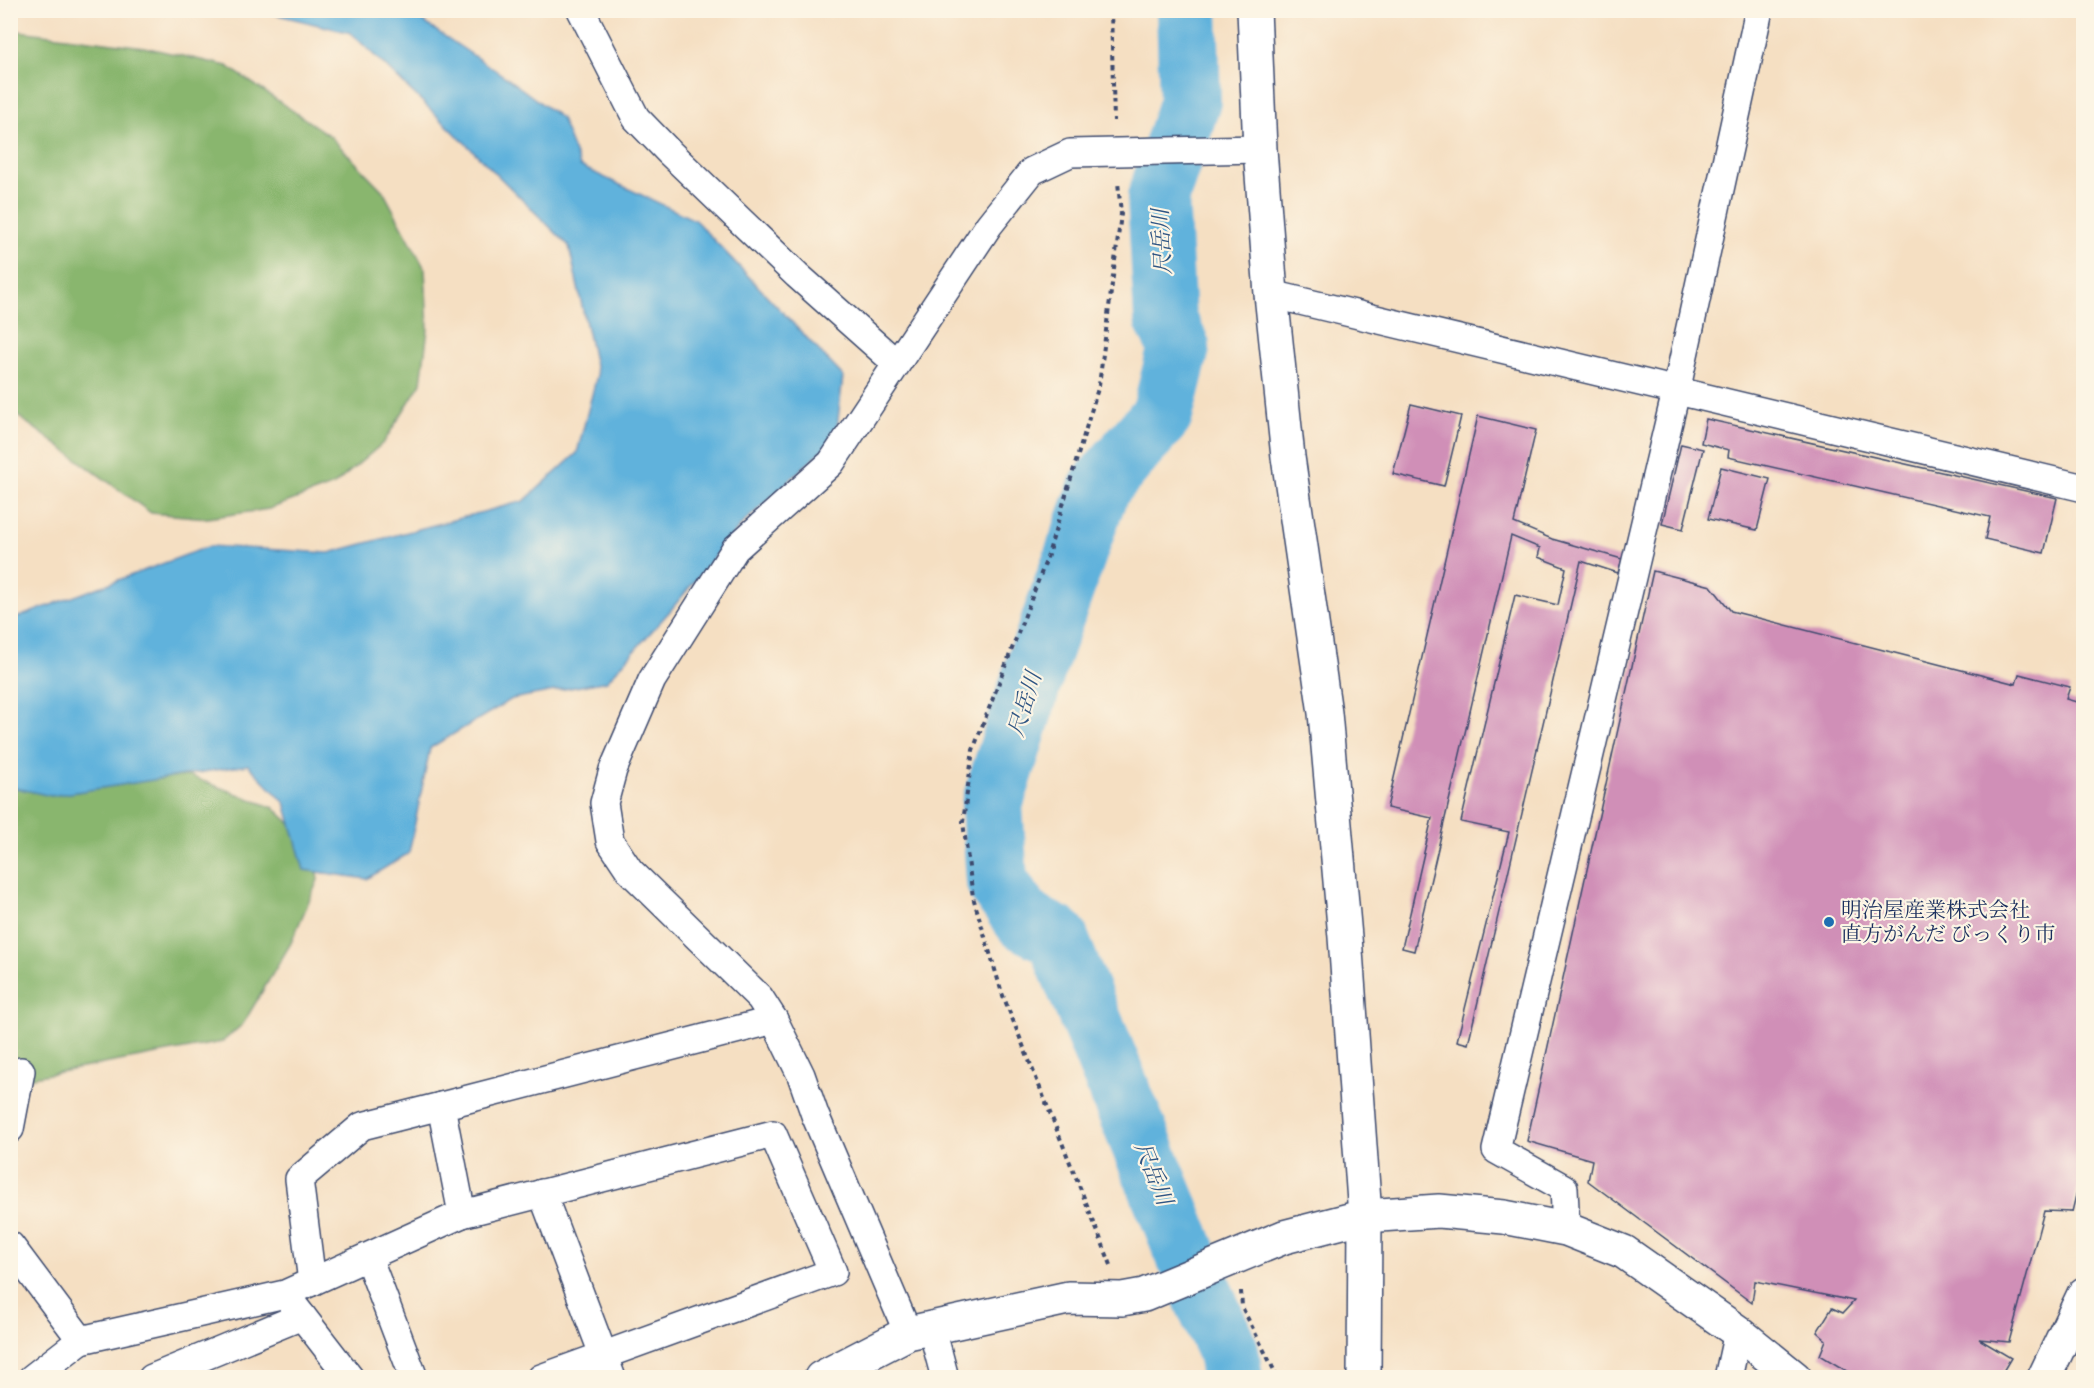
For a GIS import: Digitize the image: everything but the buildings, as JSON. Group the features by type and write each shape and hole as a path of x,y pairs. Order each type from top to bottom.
{"street":[{"path":"581,10 636,118 797,275 896,363"},
{"path":"1254,10 1260,149 1271,294 1288,457 1325,713 1346,937 1365,1216 1364,1377"},
{"path":"1566,1230 1564,1188 1496,1150 1676,392 1759,10"},
{"path":"945,1377 920,1331 815,1115 801,1075 774,1020 760,998 630,871 610,841 604,803 613,770 652,680 735,549 831,464 989,225 1032,171 1070,153 1260,149"},
{"path":"1271,294 2084,488"},
{"path":"312,1282 299,1179 363,1126 774,1020"},
{"path":"10,1129 21,1071"},
{"path":"441,1106 462,1214"},
{"path":"32,1377 81,1340 285,1294 462,1214 773,1134 833,1272 608,1366 541,1377"},
{"path":"542,1193 608,1366"},
{"path":"821,1377 920,1331 1068,1298 1133,1297 1284,1237 1365,1216 1439,1211 1504,1217 1566,1230 1624,1252 1738,1332 1795,1377"},
{"path":"10,1245 81,1340"},
{"path":"368,1257 414,1377"},
{"path":"285,1294 350,1377"},
{"path":"2044,1377 2084,1294"},
{"path":"152,1377 302,1316"},
{"path":"1728,1377 1738,1332"}],"path":[{"path":"1111,10 1122,152 1121,214 1099,385 1047,558 973,750 963,822 974,897 1002,993 1109,1258 1133,1297"},
{"path":"1233,1257 1242,1307 1278,1377"}],"green space":[{"path":"11,30 144,47 227,66 330,136 383,191 425,269 428,329 421,383 384,442 334,485 269,509 207,518 151,513 11,411"},
{"path":"190,776 274,808 313,845 318,880 291,943 243,1024 222,1042 11,1081 10,789 29,783"}],"water":[{"path":"262,11 407,11 507,78 561,118 580,166 695,220 843,376 836,437 741,525 670,611 607,681 512,699 430,748 409,853 367,879 304,870 285,803 248,765 51,796 11,787 11,615 16,618 210,546 329,553 524,501 577,453 597,375 569,246 351,33"}],"waterway":[{"name":"尺岳川","path":"1187,10 1190,101 1158,198 1165,319 1179,347 1162,415 1099,488 1036,666 992,805 997,882 1025,921 1057,937 1228,1351 1232,1378"}],"place":[{"name":"明治屋産業株式会社 直方がんだ びっくり市","path":"1829,922"}]}
